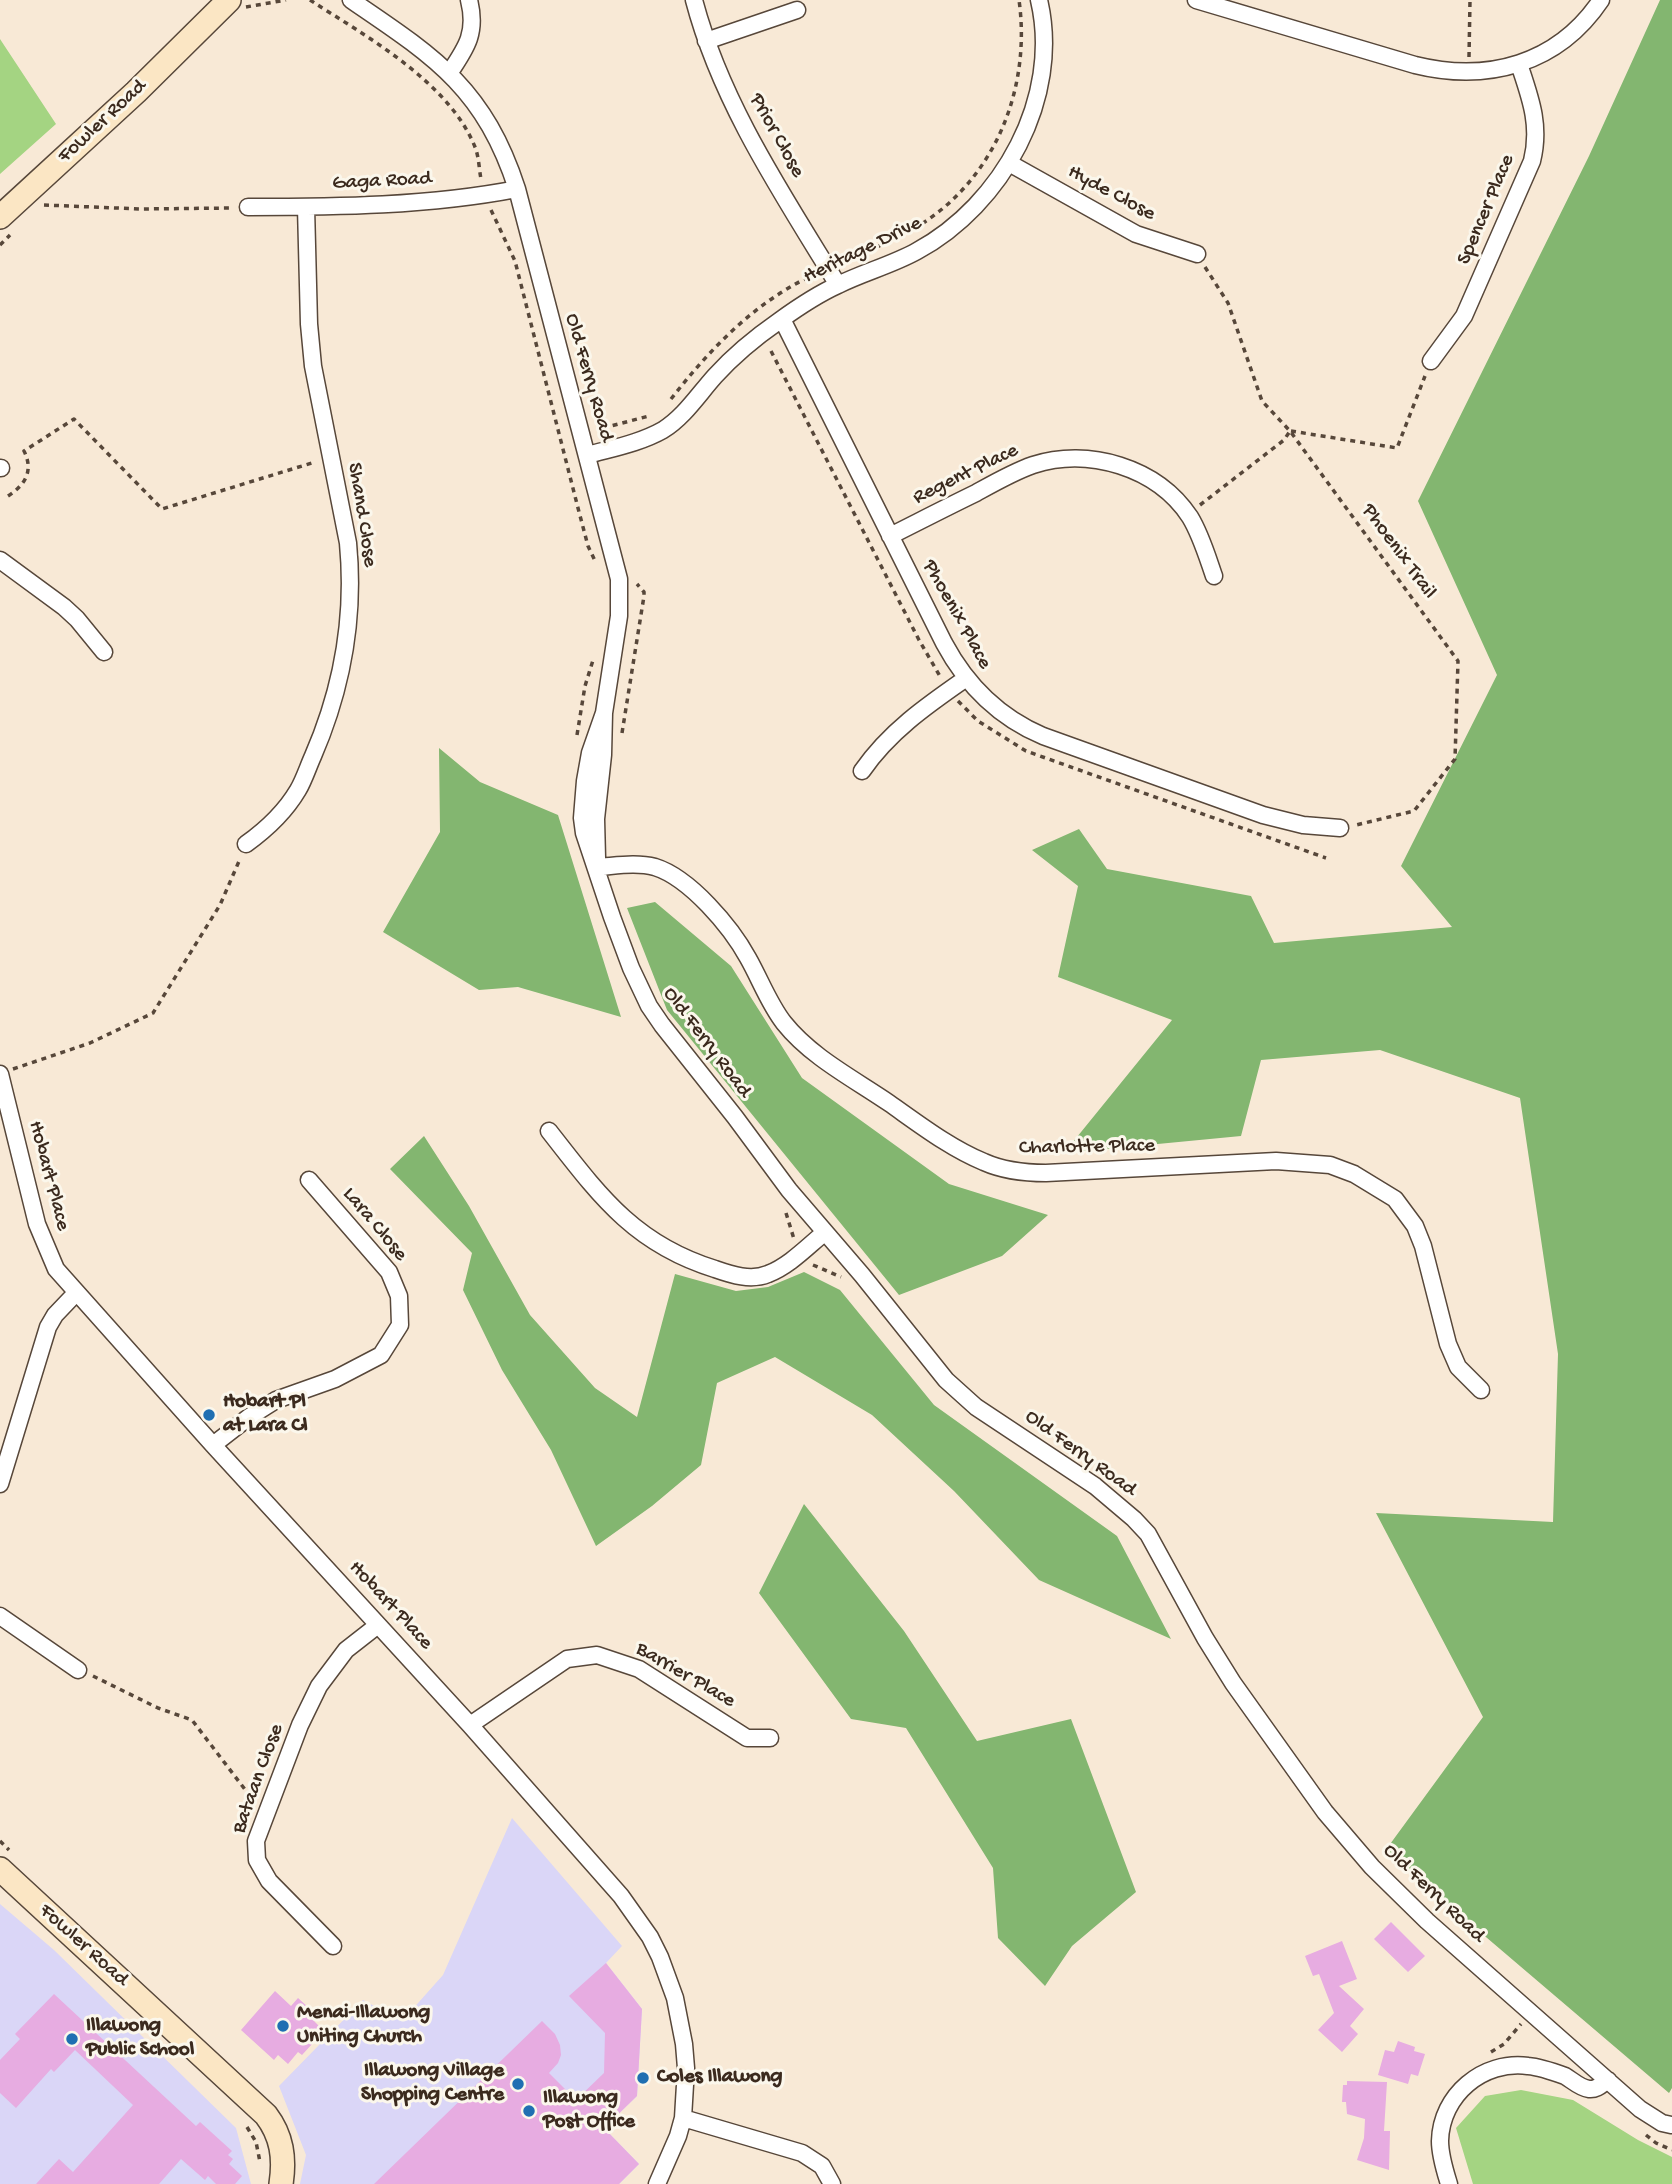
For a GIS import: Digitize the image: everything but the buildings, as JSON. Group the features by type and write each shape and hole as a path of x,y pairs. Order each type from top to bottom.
{"street":[{"name":"Fowler Road","path":"202,24 218,0"},
{"name":"Fowler Road","path":"0,217 136,92 229,0"},
{"name":"Old Ferry Road","path":"351,0 415,43 450,72 481,111 497,138 517,189 616,562 618,616 604,713 590,753 583,801 584,833 612,917 649,1006 789,1190 961,1395 1095,1486 1148,1534 1226,1672 1308,1789 1350,1842 1427,1921 1640,2109 1662,2123 1672,2124"},
{"path":"450,72 470,38 473,15 469,0"},
{"name":"Prior Close","path":"694,0 706,41 734,106 838,285"},
{"name":"Heritage Drive","path":"588,455 633,443 666,428 678,419 730,361 782,319 838,285 897,261 933,241 968,214 998,181 1025,129 1037,89 1043,47 1039,0"},
{"path":"1196,0 1415,65 1469,73 1519,64 1562,42 1589,17 1601,0"},
{"path":"706,41 797,10"},
{"name":"Spencer Place","path":"1431,361 1464,316 1532,161 1537,123 1519,64"},
{"name":"Hyde Close","path":"1009,163 1136,234 1197,254"},
{"name":"Gaga Road","path":"248,207 306,207 456,199 517,189"},
{"name":"Shand Close","path":"246,844 273,822 299,789 327,720 342,667 349,616 350,566 341,498 313,366 309,324 306,207"},
{"name":"Phoenix Place","path":"782,319 944,643 965,679 1005,716 1042,736 1273,818 1303,825 1340,828"},
{"name":"Regent Place","path":"890,536 1018,471 1051,461 1069,459 1106,462 1125,467 1158,485 1188,514 1203,542 1214,576"},
{"path":"0,560 64,607 104,652"},
{"path":"862,771 887,740 965,679"},
{"name":"Charlotte Place","path":"597,867 626,864 654,867 683,884 732,930 774,1007 796,1036 831,1064 982,1162 1034,1173 1105,1172 1276,1161 1306,1162 1330,1165 1377,1187 1395,1199 1415,1226 1429,1263 1448,1344 1458,1367 1481,1390"},
{"name":"Hobart Place","path":"5,1072 41,1236 56,1269 213,1445 470,1724 621,1896 650,1937 670,1979 680,2019 686,2068 683,2118 672,2155 657,2184"},
{"path":"549,1131 598,1195 617,1213 681,1258 737,1276 766,1275 824,1233"},
{"name":"Lara Close","path":"213,1445 276,1400 335,1379 381,1355 390,1345 400,1325 399,1296 389,1272 309,1180"},
{"path":"0,1481 48,1327 55,1315 76,1293"},
{"path":"0,1616 78,1670"},
{"name":"Bataan Close","path":"333,1946 300,1914 260,1868 256,1841 300,1725 319,1686 346,1650 378,1625"},
{"name":"Barrier Place","path":"470,1724 566,1659 597,1655 639,1669 747,1738 770,1738"},
{"name":"Fowler Road","path":"0,1869 266,2115 278,2133 281,2144 281,2184"},
{"path":"1450,2184 1442,2154 1441,2130 1452,2101 1468,2082 1497,2067 1516,2065 1531,2066 1566,2077 1588,2089 1598,2088 1608,2080"},
{"path":"683,2118 802,2153 822,2166 832,2184"}],"path":[{"path":"666,405 697,365 729,333 778,295 828,268 892,241 926,221 952,200 985,160 1002,130 1017,87 1023,45 1019,0"},
{"path":"1469,73 1470,0"},
{"path":"18,200 41,205 142,209 248,207"},
{"name":"Phoenix Trail","path":"1197,254 1228,303 1262,401 1290,431 1458,661 1455,759 1413,811 1340,828"},
{"path":"772,351 930,662 950,690 978,721 1026,751 1326,858"},
{"path":"1188,514 1284,440 1290,431 1397,448 1431,361"},
{"path":"603,428 652,415"},
{"path":"8,496 20,487 27,476 29,467 24,451 74,419 162,509 332,458"},
{"path":"5,1072 90,1043 153,1013 220,905 246,844"},
{"path":"78,1670 158,1708 192,1720 265,1817"},
{"path":"1504,2043 1524,2019"},
{"path":"246,2125 256,2142 261,2171"}],"shaded area":[{"path":"512,1818 622,1946 606,1963 642,2009 637,2096 604,2128 639,2164 619,2184 300,2184 306,2155 279,2086 363,2000 402,2021 443,1975"},
{"name":"Illawong Public School","path":"0,1904 54,1950 236,2128 251,2184 0,2184"}],"green space":[{"path":"1660,0 1672,0 1672,2088 1669,2093 1385,1851 1483,1717 1376,1513 1553,1522 1558,1354 1520,1098 1380,1050 1261,1060 1241,1136 1064,1153 1172,1020 1058,977 1078,886 1032,850 1079,829 1107,869 1251,896 1274,943 1452,927 1401,866 1497,675 1418,501 1589,156"},
{"path":"0,39 56,124 0,174"},
{"path":"439,748 480,782 558,815 621,1017 518,987 479,990 383,932 440,832"},
{"path":"655,902 731,966 802,1078 949,1184 1048,1215 1002,1256 899,1295 667,1010 627,908"},
{"path":"424,1136 469,1206 530,1315 595,1388 637,1417 675,1274 736,1291 768,1287 804,1272 840,1290 934,1405 1117,1536 1171,1639 1039,1580 954,1491 872,1415 775,1357 717,1383 701,1465 652,1506 596,1546 551,1450 502,1370 463,1290 472,1253 390,1169"},
{"path":"804,1504 904,1631 977,1741 1071,1719 1136,1892 1072,1946 1045,1986 998,1938 993,1868 906,1728 851,1719 759,1593"},
{"path":"1521,2090 1573,2100 1638,2140 1672,2157 1672,2184 1473,2184 1456,2128 1485,2096"}],"place":[{"name":"Hobart Pl at Lara Cl","path":"209,1415"},
{"name":"Menai-Illawong Uniting Church","path":"283,2026"},
{"name":"Illawong Public School","path":"72,2039"},
{"name":"Coles Illawong","path":"643,2078"},
{"name":"Illawong Village Shopping Centre","path":"518,2084"},
{"name":"Illawong Post Office","path":"529,2111"}]}
